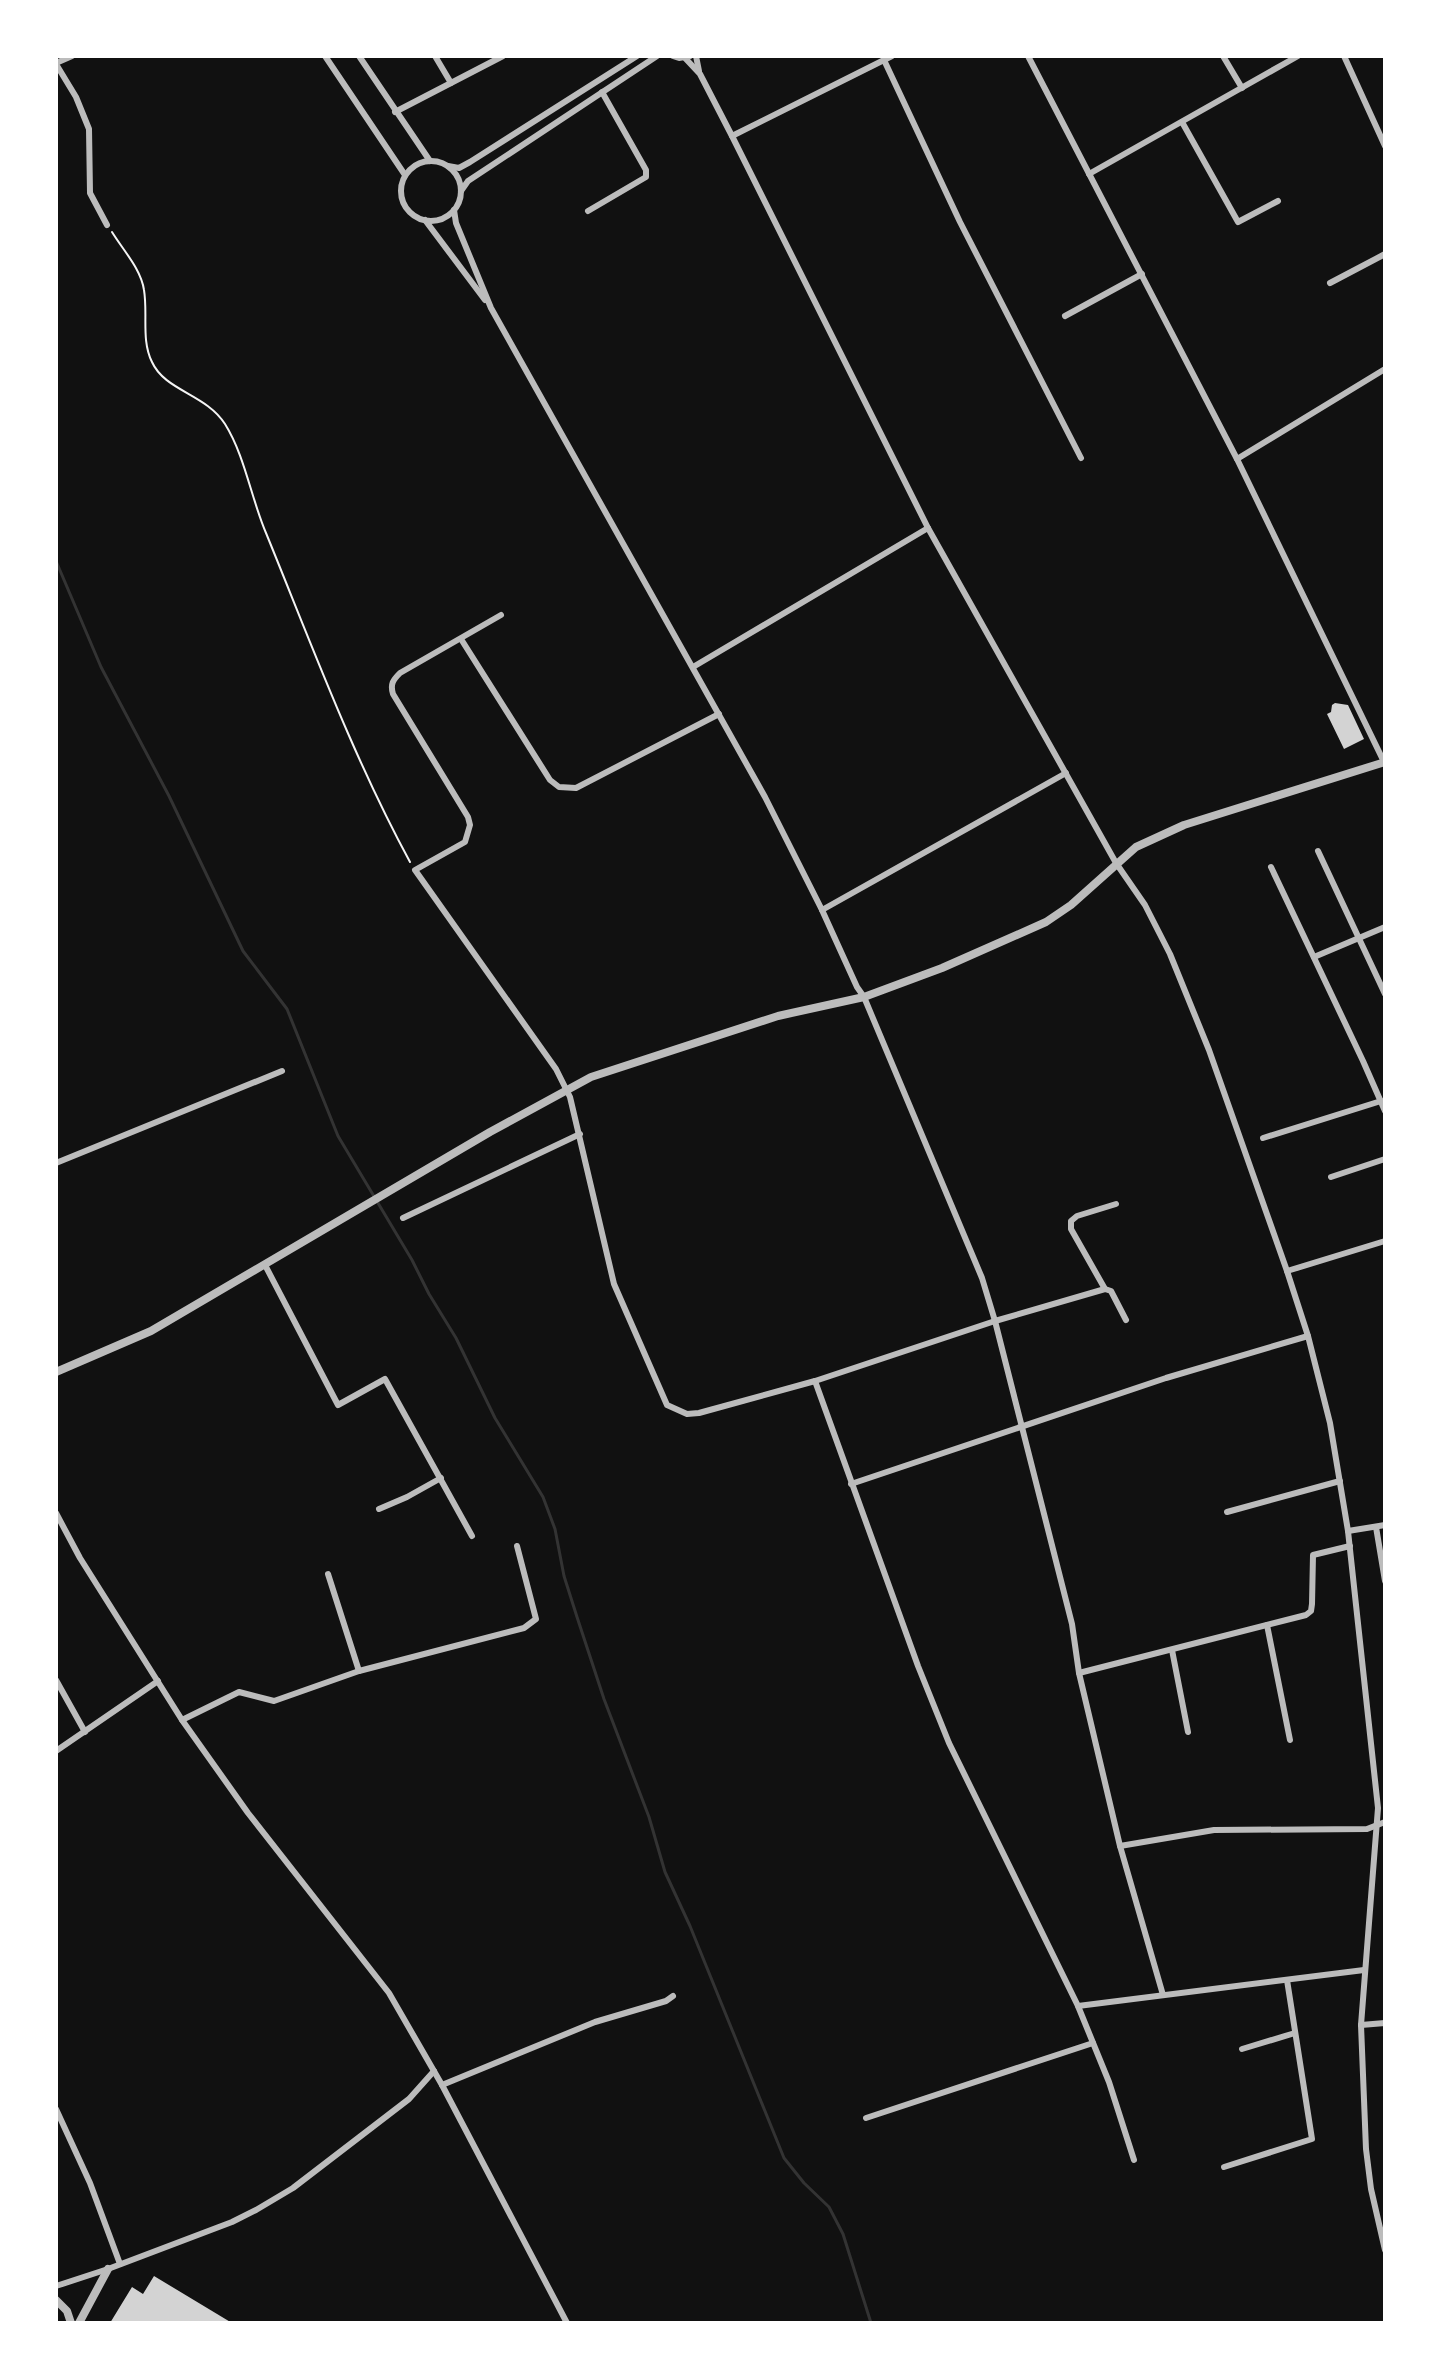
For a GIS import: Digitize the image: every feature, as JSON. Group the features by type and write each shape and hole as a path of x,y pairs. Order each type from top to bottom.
{"street":[{"path":"72,56 56,63 86,119 90,137 90,193 107,225"},
{"path":"325,56 405,175"},
{"path":"359,56 430,161"},
{"path":"435,56 451,83"},
{"path":"395,112 503,56"},
{"path":"637,56 459,168 430,161 416,165 405,175 401,190 404,205 415,217 439,220 454,210 468,181 657,56"},
{"path":"673,56 691,57 928,528 1116,863 1145,905 1170,954 1209,1050 1287,1271 1308,1336 1330,1423 1340,1481 1381,1824 1364,1970 1361,2025 1368,2162 1385,2250"},
{"path":"732,136 892,56"},
{"path":"56,1372 151,1331 382,1194 591,1077 778,1016 864,997 942,968 1046,922 1071,905 1136,847 1184,825 1385,763 1237,459 1028,56"},
{"path":"1223,56 1242,88"},
{"path":"1089,174 1298,56"},
{"path":"1344,56 1385,146"},
{"path":"884,60 960,222 1081,458"},
{"path":"588,211 646,177 646,170 602,92"},
{"path":"1182,122 1238,222 1278,201"},
{"path":"448,166 455,173 461,191"},
{"path":"454,210 456,223 491,308 719,714 822,910 864,997 982,1278 1072,1624 1079,1673 1120,1846 1163,1995"},
{"path":"425,220 491,308"},
{"path":"1330,283 1385,254"},
{"path":"1065,316 1142,274"},
{"path":"1237,459 1385,369"},
{"path":"693,667 928,528"},
{"path":"501,615 400,673 391,687 470,825 465,842 415,870 567,1089 614,1284 667,1405 687,1414 699,1413 815,1381 995,1321 1105,1289 1111,1291 1126,1320"},
{"path":"461,639 550,780 559,787 576,788 719,714"},
{"path":"822,910 1066,773"},
{"path":"1318,851 1385,994"},
{"path":"1271,867 1385,1111"},
{"path":"1314,957 1385,927"},
{"path":"56,1163 282,1071"},
{"path":"1263,1138 1381,1101"},
{"path":"403,1218 580,1134"},
{"path":"1331,1177 1385,1159"},
{"path":"1105,1289 1071,1229 1071,1221 1077,1216 1116,1204"},
{"path":"1287,1271 1385,1241"},
{"path":"265,1265 338,1405 385,1379 472,1536"},
{"path":"851,1484 1166,1378 1308,1336"},
{"path":"815,1381 949,1743 1078,2006 1109,2082 1134,2160"},
{"path":"379,1509 441,1478"},
{"path":"1227,1512 1340,1481"},
{"path":"56,1514 80,1558 182,1720 248,1813 389,1993 442,2085 567,2323"},
{"path":"1348,1531 1385,1525"},
{"path":"1376,1527 1385,1581"},
{"path":"182,1720 239,1692 274,1701 359,1671 524,1628 536,1619 517,1546"},
{"path":"1079,1673 1306,1615 1311,1611 1313,1555 1350,1546"},
{"path":"328,1574 359,1671"},
{"path":"1267,1625 1290,1740"},
{"path":"1172,1650 1188,1732"},
{"path":"56,1680 85,1732"},
{"path":"56,1751 158,1681"},
{"path":"1120,1846 1214,1830 1367,1829 1381,1824"},
{"path":"1078,2006 1364,1970"},
{"path":"1224,2167 1312,2139 1287,1980"},
{"path":"442,2085 595,2022 666,2001 673,1996"},
{"path":"1361,2025 1385,2023"},
{"path":"1242,2049 1295,2033"},
{"path":"866,2118 1093,2043"},
{"path":"56,2286 232,2222 293,2188 409,2099 434,2071"},
{"path":"56,2109 90,2183 120,2264"},
{"path":"79,2323 108,2269"},
{"path":"56,2300 67,2311 71,2323"}],"path":[{"path":"107,225 139,274 144,289 146,335 152,362 161,378 197,397 214,410 225,425 259,517 355,750 381,809 415,870"}],"building":[{"path":"1335,703 1348,705 1364,739 1344,749 1327,714"},
{"path":"154,2276 232,2323 110,2323 132,2287 143,2294"}],"waterway":[{"path":"56,561 101,667 169,796 243,951 287,1009 338,1136 412,1260 456,1338 495,1418 543,1497 555,1529 564,1576 577,1617 649,1817 665,1872 784,2158 829,2207 843,2234 871,2323"}]}
